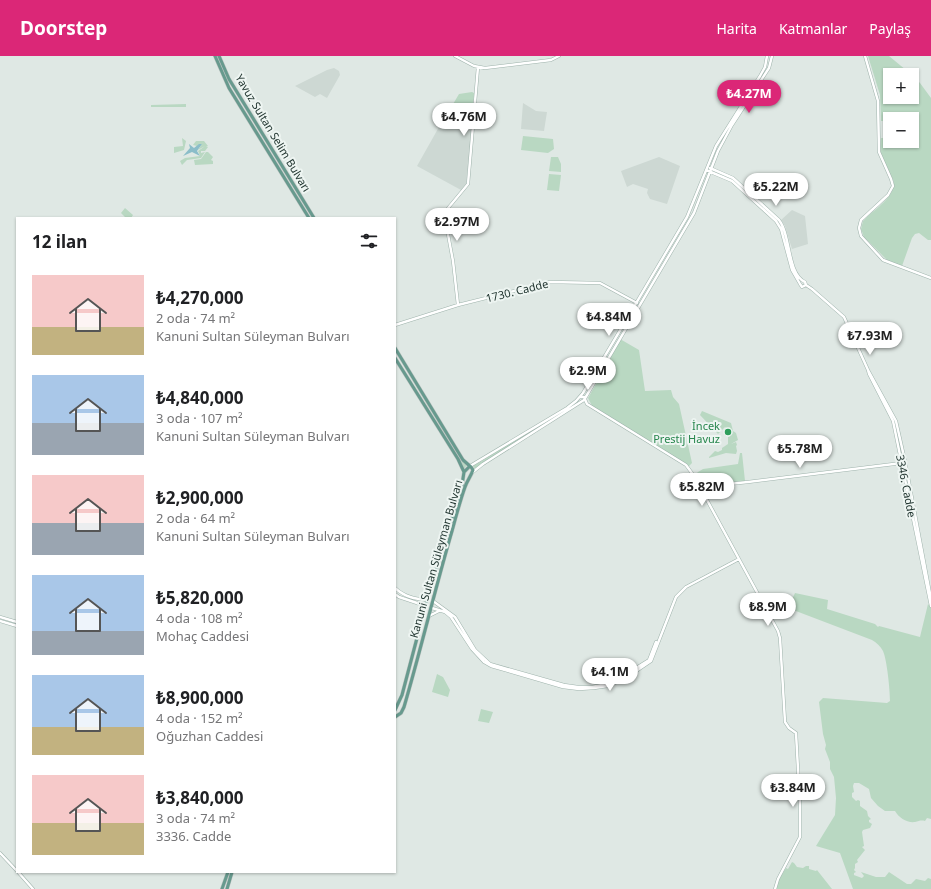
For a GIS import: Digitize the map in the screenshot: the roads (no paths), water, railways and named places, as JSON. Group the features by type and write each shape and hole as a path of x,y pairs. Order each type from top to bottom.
{"main road":[{"name":"Yavuz Sultan Selim Bulvarı","path":"215,56 229,88 308,217"},
{"name":"Yavuz Sultan Selim Bulvarı","path":"219,56 226,73 240,97 313,217"},
{"path":"229,88 233,85"},
{"path":"236,100 240,97"},
{"path":"396,350 462,458 473,470 472,474 467,475 464,472 456,455 396,360"},
{"path":"464,472 470,466"},
{"name":"Kanuni Sultan Süleyman Bulvarı","path":"396,709 402,695 427,600 458,499 464,472"},
{"name":"Kanuni Sultan Süleyman Bulvarı","path":"396,716 403,709 432,608 437,583 452,530 465,487 472,474"},
{"path":"427,600 433,602"},
{"path":"426,606 432,608"},
{"path":"399,714 396,712 396,709 400,706 403,709"},
{"path":"222,889 228,873"},
{"path":"226,889 232,873"}],"street":[{"path":"456,56 478,67 489,68 555,59 559,56"},
{"path":"470,466 567,408 580,397 687,217 723,132 765,67 768,56"},
{"name":"Kanuni Sultan Süleyman Bulvarı","path":"472,474 483,464 583,401 694,213 718,151 732,125 769,68 772,56"},
{"path":"865,56 878,101 879,152 893,186 888,195 861,220 860,234 885,261 931,278"},
{"path":"458,305 444,213 468,184 478,67"},
{"name":"3346. Cadde","path":"707,169 732,181 778,224 792,270 801,283 805,282 806,285 844,318 894,421 909,488 931,606"},
{"name":"1730. Cadde","path":"396,325 458,305 550,282 600,283 637,303"},
{"path":"801,283 802,287 806,285"},
{"path":"580,397 579,401 583,401 678,460 694,476 780,635 785,722 789,728 796,733 800,805 800,837 778,879 775,889"},
{"name":"3346. Cadde","path":"894,421 902,463 909,488"},
{"path":"700,487 755,482 902,463"},
{"path":"433,602 447,612 472,649 484,662 491,666 547,682 578,688 607,684 627,674 649,660 675,597 685,586 738,558"},
{"path":"396,589 401,594 427,600"},
{"path":"396,595 426,606"},
{"path":"432,608 447,612"},
{"path":"429,616 440,610"},
{"path":"0,617 16,622"},
{"path":"0,621 16,626"},
{"path":"0,853 16,871"},
{"path":"18,873 33,889"}],"water":[{"path":"189,144 194,148 199,144 202,144 197,151 200,156 192,152 183,156 190,148"}],"place":[{"name":"İncek Prestij Havuz","path":"728,432"}]}
